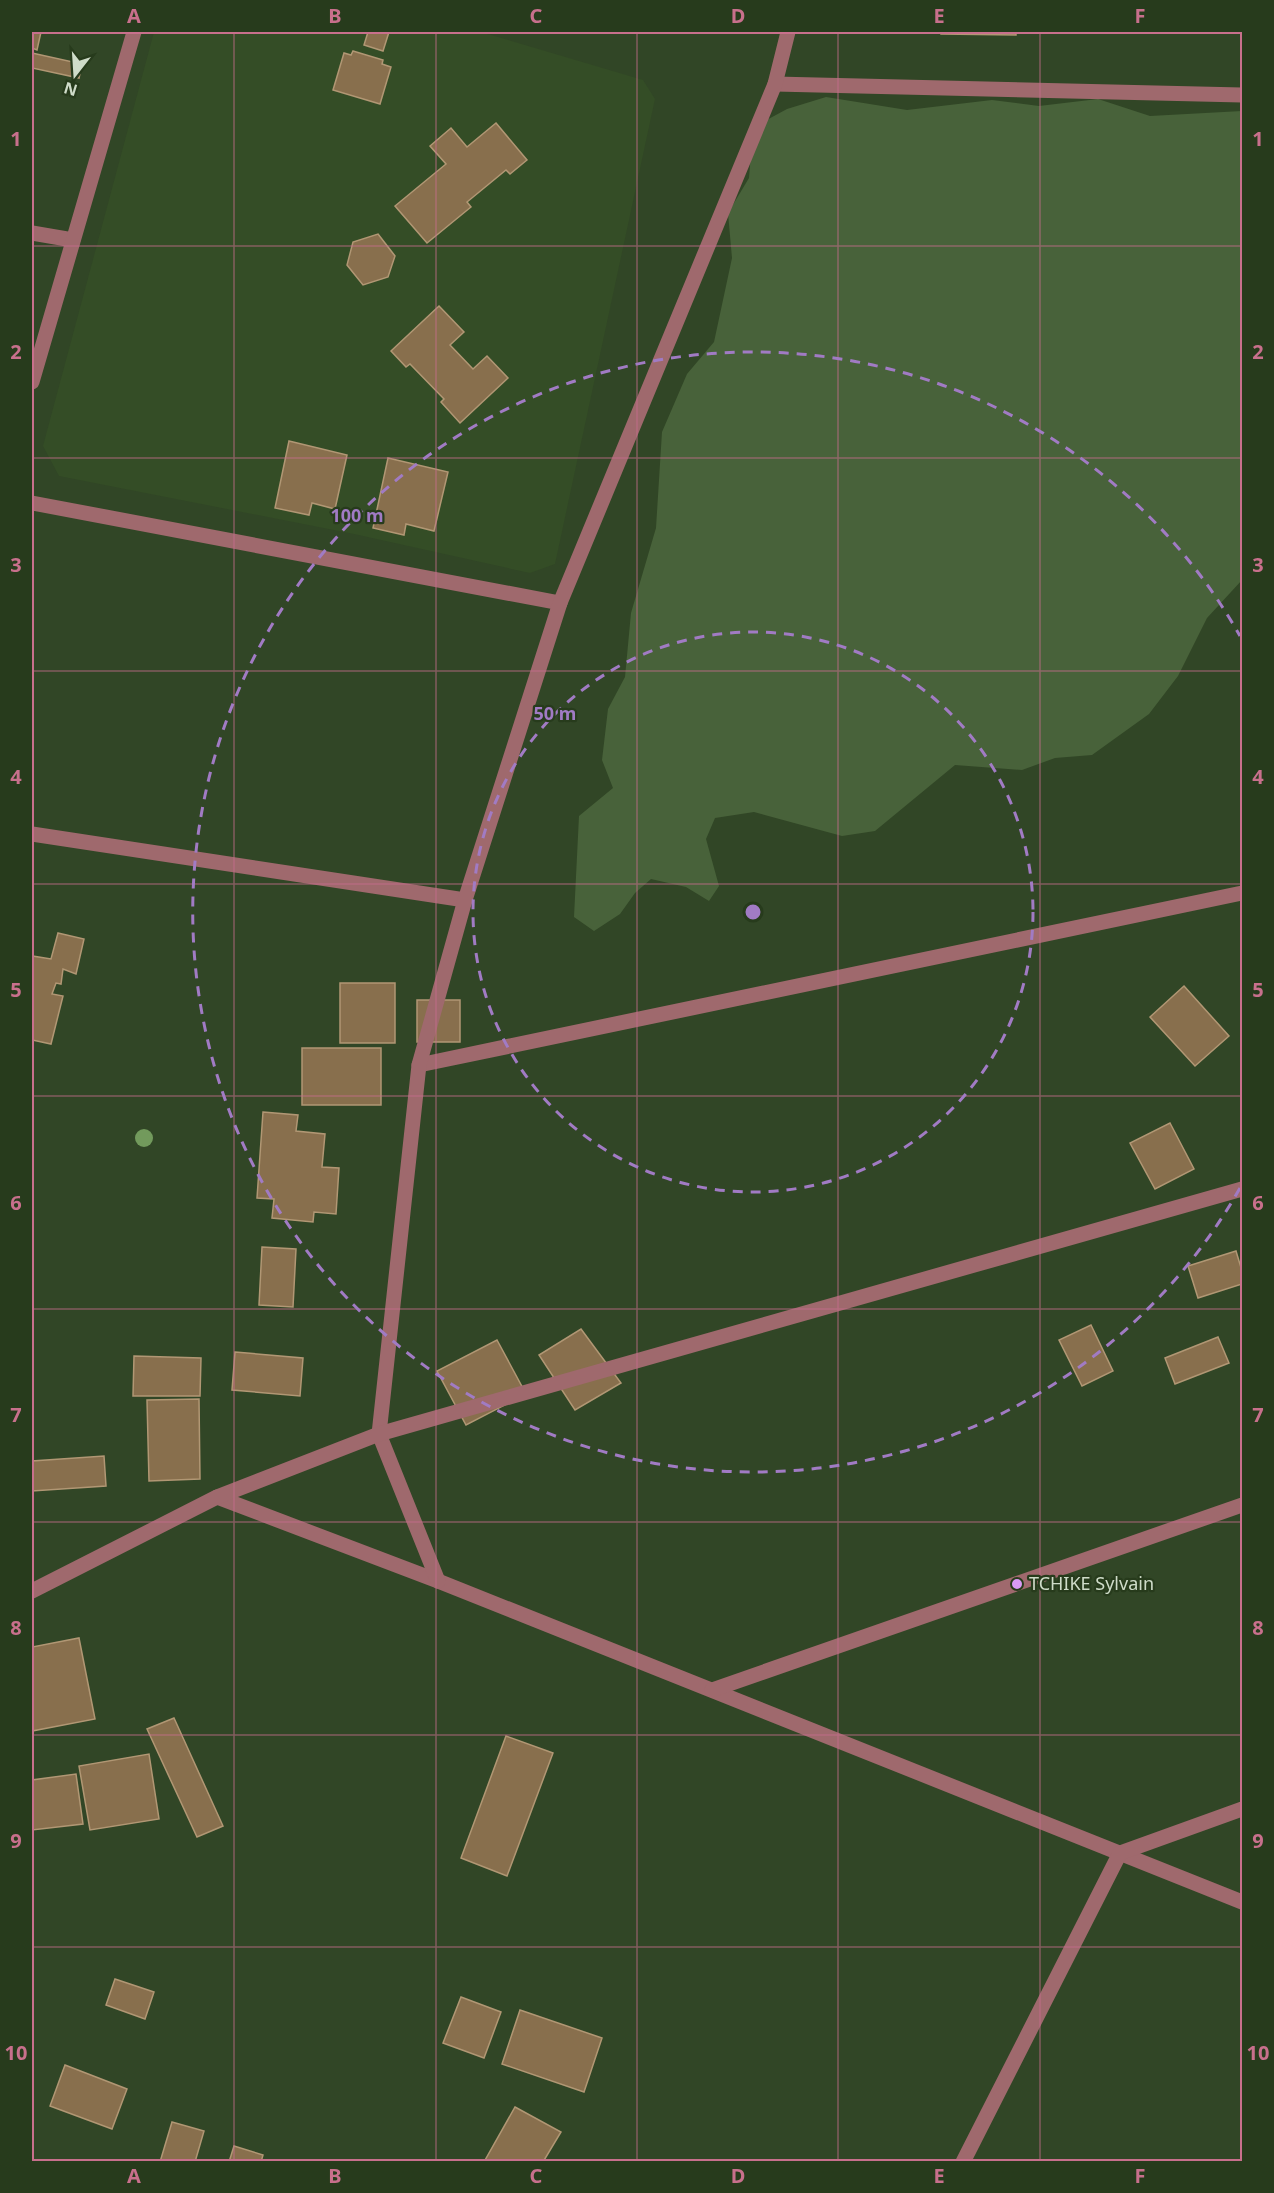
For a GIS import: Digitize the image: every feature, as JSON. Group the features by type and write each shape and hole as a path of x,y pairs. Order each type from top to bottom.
{"street":[{"path":"32,382 134,32"},
{"path":"438,1581 379,1434 419,1065 465,900 560,603 775,84 788,32"},
{"path":"775,84 1242,95"},
{"path":"32,233 72,240"},
{"path":"32,502 560,603"},
{"path":"32,834 465,900"},
{"path":"419,1065 1242,893"},
{"path":"32,1591 217,1497 379,1434 1242,1189"},
{"path":"217,1497 438,1581 1242,1902"},
{"path":"712,1690 1242,1505"},
{"path":"963,2162 1120,1853 1242,1809"}],"shaded area":[{"path":"154,32 481,32 643,80 655,99 555,564 530,573 354,534 59,476 43,446"},
{"path":"826,97 907,110 992,100 1039,106 1098,99 1150,116 1242,111 1242,580 1207,618 1178,676 1149,714 1092,755 1055,758 1022,770 955,765 875,831 842,836 754,812 715,818 706,839 719,886 709,901 686,887 651,879 635,893 620,914 594,931 574,917 579,816 613,788 602,760 608,709 625,677 631,613 656,528 662,432 687,374 714,342 732,258 728,213 749,178 751,153 759,124 787,109"}],"building":[{"path":"32,32 41,32 37,50 32,48"},
{"path":"368,32 389,32 383,51 364,45"},
{"path":"941,32 1016,32 1016,35 941,34"},
{"path":"353,51 383,60 382,64 391,67 380,104 333,90 344,53 351,55"},
{"path":"32,53 82,64 79,78 32,68"},
{"path":"496,123 527,160 510,174 506,170 467,202 471,207 427,243 395,206 446,164 430,146 451,128 467,147"},
{"path":"378,234 395,256 388,277 363,285 347,265 353,242"},
{"path":"439,306 464,332 450,345 473,369 487,356 508,378 460,423 441,402 444,399 410,364 406,367 391,351"},
{"path":"289,441 347,455 335,509 312,503 309,515 275,508"},
{"path":"388,458 448,472 434,531 406,524 404,535 373,528"},
{"path":"58,933 84,939 76,974 63,969 61,984 56,983 52,994 63,996 51,1044 32,1040 32,956 51,959"},
{"path":"340,983 395,983 395,1043 340,1043"},
{"path":"1184,986 1229,1036 1195,1066 1150,1017"},
{"path":"417,1000 460,1000 460,1042 417,1042"},
{"path":"302,1048 381,1048 381,1105 302,1105"},
{"path":"263,1112 298,1115 296,1131 325,1134 322,1167 339,1168 336,1214 314,1212 313,1222 272,1218 274,1199 257,1198"},
{"path":"1170,1123 1194,1169 1155,1189 1130,1143"},
{"path":"262,1247 296,1249 293,1307 259,1305"},
{"path":"1236,1251 1242,1271 1242,1284 1198,1298 1188,1266"},
{"path":"1091,1325 1113,1371 1082,1386 1059,1340"},
{"path":"581,1329 621,1383 575,1410 539,1355"},
{"path":"1218,1337 1229,1363 1175,1384 1165,1358"},
{"path":"497,1340 526,1394 466,1425 437,1371"},
{"path":"235,1352 303,1358 300,1396 232,1390"},
{"path":"134,1356 201,1358 200,1396 133,1396"},
{"path":"199,1399 200,1479 149,1481 147,1400"},
{"path":"104,1456 106,1486 32,1491 32,1461"},
{"path":"79,1638 95,1719 32,1731 32,1647"},
{"path":"174,1718 223,1826 197,1837 147,1729"},
{"path":"506,1736 553,1753 507,1876 461,1858"},
{"path":"149,1754 159,1819 90,1830 79,1766"},
{"path":"76,1774 83,1824 32,1830 32,1780"},
{"path":"115,1979 154,1992 145,2019 106,2005"},
{"path":"461,1997 501,2012 484,2058 443,2043"},
{"path":"520,2010 602,2038 584,2092 502,2064"},
{"path":"65,2065 127,2089 112,2129 50,2106"},
{"path":"515,2107 561,2132 543,2162 484,2162"},
{"path":"172,2122 204,2131 195,2162 160,2162"},
{"path":"234,2146 263,2155 261,2162 229,2162"}],"place":[{"name":"TCHIKE Sylvain","path":"1017,1584"}]}
